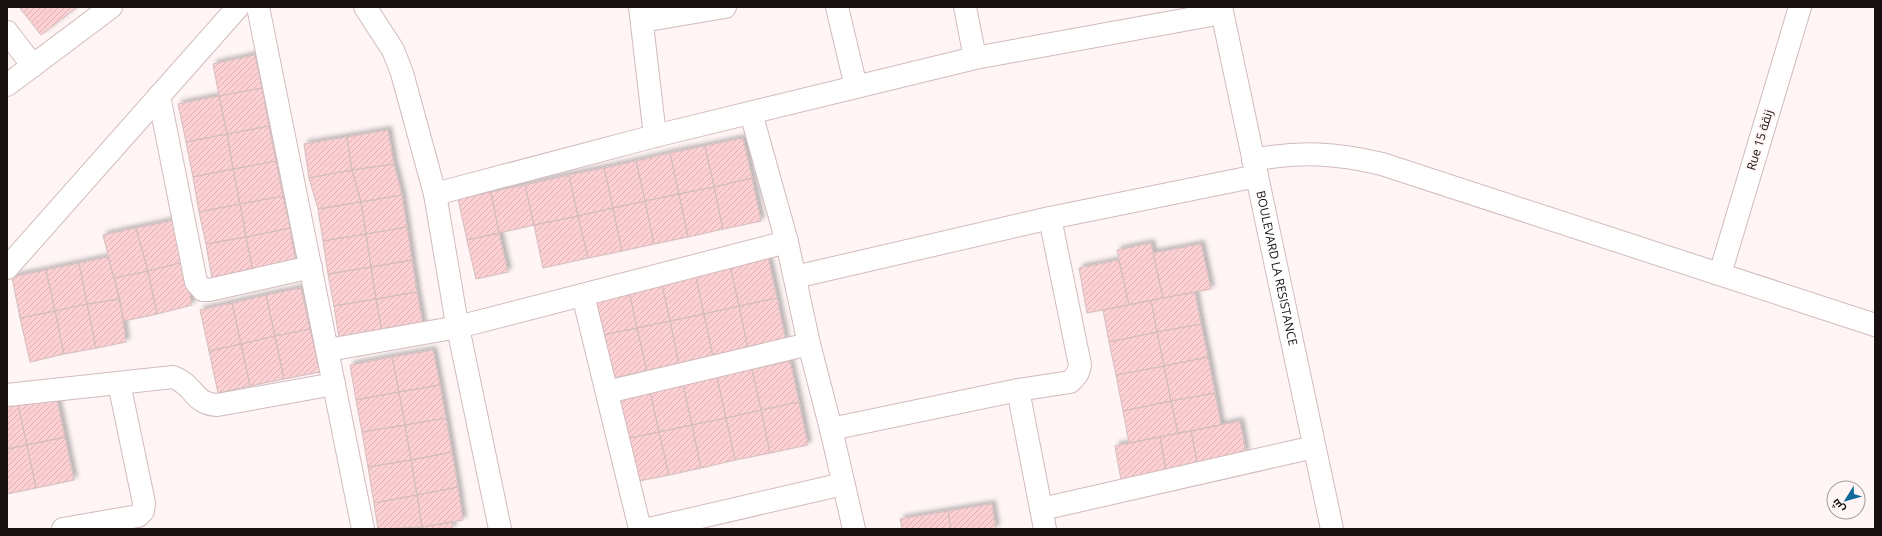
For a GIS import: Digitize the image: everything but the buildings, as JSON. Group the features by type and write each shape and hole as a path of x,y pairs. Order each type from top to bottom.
{"street":[{"path":"7,85 111,7"},
{"path":"7,268 238,7"},
{"path":"258,7 363,529"},
{"path":"365,7 393,50 402,73 434,194 458,327 500,529"},
{"path":"655,136 641,14 725,7"},
{"path":"837,7 856,87"},
{"path":"965,7 975,58"},
{"name":"Rue 15 زنقة","path":"1720,274 1800,7"},
{"path":"434,194 655,136 975,58 1221,10"},
{"name":"BOULEVARD LA RESISTANCE","path":"1221,10 1332,529"},
{"path":"7,32 32,66"},
{"path":"158,96 196,282 199,287 209,290 311,267"},
{"path":"751,113 787,242 809,344 831,429 854,529"},
{"path":"795,277 1050,218 1255,168 1279,155 1305,153 1331,154 1357,158 1390,166 1875,325"},
{"path":"831,429 1018,390 1070,382 1079,372 1080,364 1050,218"},
{"path":"328,350 458,327 787,242"},
{"path":"583,295 640,529"},
{"path":"607,392 809,344"},
{"path":"7,395 173,377 189,386 200,400 207,404 217,405 334,384"},
{"path":"63,529 121,525 142,514 144,503 119,383"},
{"path":"1018,390 1043,519 1314,447"},
{"path":"649,529 707,523 843,484"}]}
